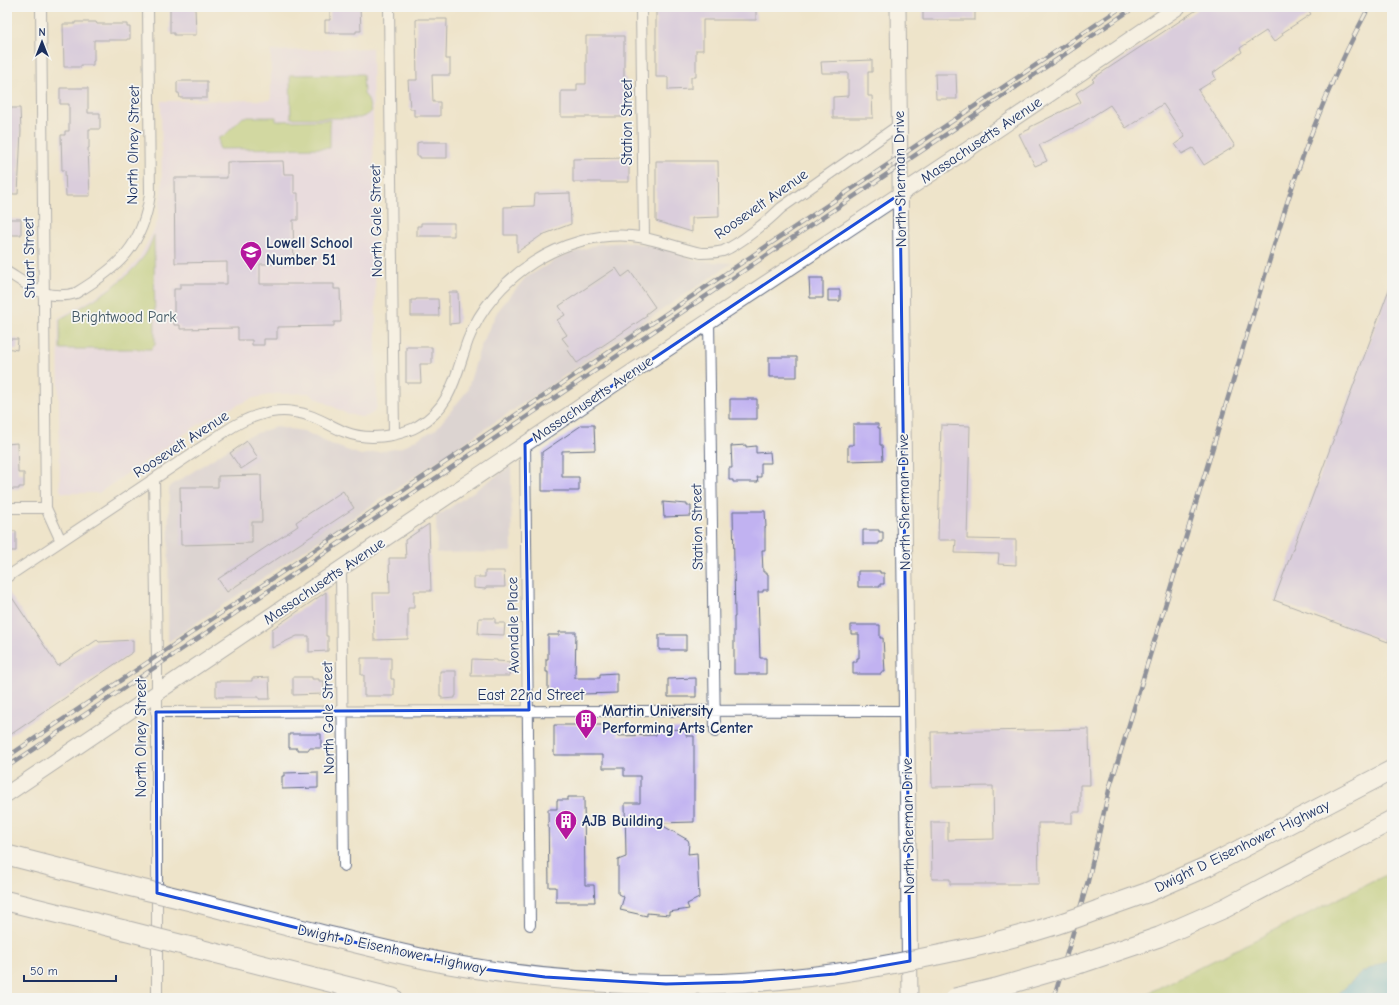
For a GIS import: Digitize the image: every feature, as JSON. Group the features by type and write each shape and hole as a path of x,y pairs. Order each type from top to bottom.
{"highway":[{"name":"Dwight D Eisenhower Highway","path":"7,855 428,960 482,969 545,977 634,983 701,984 789,979 918,960 986,945 1098,910 1146,893 1208,866 1392,770"},
{"path":"955,998 996,988 1082,963 1159,937 1225,908 1392,820"},
{"path":"7,901 393,998"}],"main road":[{"name":"North Sherman Drive","path":"898,7 906,711 910,881 910,998"},
{"name":"Massachusetts Avenue","path":"7,794 525,444 1178,7"}],"street":[{"name":"Stuart Street","path":"41,7 46,508"},
{"name":"North Olney Street","path":"44,293 65,295 76,293 105,274 117,264 131,248 144,222 150,194 148,7"},
{"name":"North Gale Street","path":"389,7 394,434"},
{"name":"Station Street","path":"642,7 644,237"},
{"name":"Roosevelt Avenue","path":"7,577 236,424 271,412 289,411 302,413 356,435 374,438 394,434 418,426 430,418 452,390 469,339 484,311 507,284 531,264 548,254 579,240 605,236 644,237 694,252 718,252 730,247 770,219 781,208 899,125"},
{"path":"7,272 44,293"},
{"name":"Station Street","path":"709,321 715,732"},
{"name":"Avondale Place","path":"525,444 529,710 530,925"},
{"name":"North Olney Street","path":"154,479 157,998"},
{"path":"7,508 46,508 61,541"},
{"name":"North Gale Street","path":"341,569 344,866"},
{"name":"East 22nd Street","path":"156,712 529,710 906,711"}],"highlighted area":[{"path":"900,194 910,961 835,974 743,982 666,984 545,977 460,966 394,952 157,893 156,712 529,710 525,444"}],"shaded area":[{"name":"Lowell School Number 51","path":"372,48 377,406 374,412 368,416 361,417 345,413 308,393 275,394 253,398 205,420 99,493 63,493 60,490 58,318 116,283 138,260 154,230 158,219 162,185 161,101 271,100 271,51"},
{"path":"629,242 666,248 696,261 732,263 168,642 169,487 248,436 275,427 304,431 330,444 361,455 400,448 436,429 467,391 480,348 497,312 525,278 561,257 598,244"},
{"path":"511,466 512,552 437,553 436,517"}],"green space":[{"path":"363,74 364,94 368,99 371,112 367,115 360,118 291,118 290,75"},
{"path":"243,117 276,117 276,121 330,120 330,148 219,149 219,137 224,136"},
{"name":"Brightwood Park","path":"154,235 155,345 151,349 60,349 60,319 95,299 117,284 145,255"},
{"path":"1392,872 1392,998 1138,998"}],"water":[{"path":"1392,958 1392,998 1334,998 1361,973"}],"building":[{"path":"170,7 195,7 196,35 174,35 174,33 170,33"},
{"path":"330,7 360,7 361,31 356,31 356,33 325,33 325,20 330,20"},
{"path":"656,7 756,7 756,20 703,20 703,50 696,50 696,77 691,77 691,89 668,90 668,77 656,77"},
{"path":"923,7 975,7 975,20 923,20"},
{"path":"1201,7 1306,7 1311,14 1282,33 1283,35 1274,42 1266,31 1240,48 1242,52 1213,73 1216,79 1198,90 1235,146 1204,165 1193,148 1182,154 1175,144 1185,137 1163,104 1126,128 1110,105 1077,126 1039,145 1047,161 1035,166 1019,134 1081,102 1076,93 1094,81 1092,79"},
{"path":"447,19 446,59 450,59 450,75 432,75 433,102 440,102 440,116 414,116 414,109 410,109 408,80 417,80 416,20"},
{"path":"75,22 127,24 127,27 130,27 130,39 94,40 93,65 64,67 63,24 75,24"},
{"path":"586,36 624,36 626,117 561,117 561,91 577,91 577,84 586,84"},
{"path":"872,60 872,72 868,72 868,96 872,96 873,118 833,118 833,97 848,96 848,73 822,73 821,62"},
{"path":"935,74 956,74 957,99 936,99"},
{"path":"207,81 207,98 180,98 179,93 177,93 177,82"},
{"path":"60,88 88,88 88,113 100,113 100,129 89,129 88,148 90,196 66,196 65,170 62,170 61,135 65,135 65,131 69,131 69,104 60,104"},
{"path":"7,108 20,108 21,131 18,194 7,194"},
{"path":"447,142 447,158 420,158 420,156 417,156 417,143"},
{"path":"629,158 629,182 573,182 573,159"},
{"path":"283,161 284,174 294,174 294,193 298,193 298,220 293,220 294,264 260,264 260,284 334,284 334,289 340,289 341,322 334,322 334,326 277,327 277,339 264,339 264,345 252,345 252,340 238,340 238,328 180,329 180,325 174,325 174,289 180,289 180,284 227,284 227,262 175,263 174,178 227,178 227,162"},
{"path":"656,161 718,161 719,217 692,218 692,232 656,221"},
{"path":"570,193 571,224 542,235 517,252 517,235 504,235 504,207 534,206 535,194"},
{"path":"7,219 21,219 21,235 7,235"},
{"path":"421,223 454,223 454,236 417,236 417,226 421,226"},
{"path":"616,268 622,277 630,271 655,307 646,314 647,316 577,363 567,349 569,347 562,338 567,335 557,320 565,315 559,306"},
{"path":"809,278 823,278 823,298 810,298"},
{"path":"1391,284 1392,630 1388,642 1274,600"},
{"path":"828,290 840,290 840,301 828,301"},
{"path":"449,292 458,292 459,323 449,324"},
{"path":"438,299 439,316 411,316 411,300"},
{"path":"7,339 18,339 17,350 7,348"},
{"path":"406,347 432,347 432,364 420,364 421,383 406,383"},
{"path":"769,357 797,357 797,377 769,377"},
{"path":"730,399 757,399 757,419 730,419"},
{"path":"853,424 878,424 878,428 880,428 880,445 882,445 883,460 848,461 848,445 853,445"},
{"path":"582,425 594,425 595,450 562,451 562,477 579,477 579,491 542,491 542,452"},
{"path":"941,425 970,426 967,539 1016,540 1016,565 998,564 999,554 955,553 956,540 938,540"},
{"path":"247,441 258,458 241,469 230,453"},
{"path":"17,443 18,473 24,473 24,487 19,487 19,489 7,489 7,444"},
{"path":"746,445 746,447 756,446 756,453 770,452 771,463 761,463 761,477 757,477 758,482 733,482 733,480 729,480 729,468 732,468 731,446"},
{"path":"261,475 262,522 252,522 252,543 181,545 180,487 218,487 218,476"},
{"path":"343,491 354,508 227,592 218,579 298,526 296,522"},
{"path":"663,502 687,504 687,506 691,506 691,516 664,517"},
{"path":"733,511 765,511 765,550 762,550 763,572 768,574 768,590 758,592 760,658 766,658 766,674 734,674 735,617"},
{"path":"429,524 431,591 414,591 414,608 408,608 408,639 374,640 373,593 390,593 389,558 406,558 405,540"},
{"path":"863,530 879,530 879,532 883,532 883,542 879,542 879,544 863,544"},
{"path":"7,531 16,531 16,551 7,551"},
{"path":"485,571 504,571 505,587 486,587 486,589 474,588 474,577 485,577"},
{"path":"858,571 880,571 880,573 884,573 884,584 880,584 880,587 858,587"},
{"path":"7,590 58,666 97,640 99,642 133,640 133,652 7,737"},
{"path":"326,592 326,636 328,636 328,651 309,652 309,636 297,636 272,648 272,629"},
{"path":"479,618 495,618 495,623 505,623 504,635 478,634"},
{"path":"851,625 880,625 880,638 883,638 885,672 881,672 881,674 853,674 853,662 857,662 857,658 859,658 859,634 851,634"},
{"path":"559,632 576,632 575,678 600,678 600,674 617,673 617,693 548,693 548,672 546,672 546,659 548,659 548,635 559,635"},
{"path":"659,635 686,635 686,650 659,650"},
{"path":"361,658 391,658 391,679 394,679 394,696 364,696 364,675 361,675"},
{"path":"472,659 510,662 509,676 471,676"},
{"path":"440,671 456,671 455,698 442,699 442,696 440,696"},
{"path":"269,677 270,699 259,699 259,697 216,697 216,681 252,681 252,678"},
{"path":"293,677 312,677 312,679 324,681 324,694 293,695"},
{"path":"696,678 696,697 668,697 668,679"},
{"path":"554,725 618,725 618,736 656,735 656,730 686,729 686,736 694,736 694,822 658,823 688,840 688,854 697,853 699,898 687,904 689,909 669,912 669,915 647,913 647,916 620,910 624,897 618,894 618,860 626,857 625,803 640,803 640,776 624,776 624,768 603,768 603,755 554,755"},
{"path":"1089,729 1090,785 1080,785 1080,812 1072,812 1072,823 1038,823 1039,884 950,884 950,879 932,879 931,822 948,822 948,840 994,839 993,786 932,787 931,732"},
{"path":"289,734 321,734 321,748 297,750 297,748 289,748"},
{"path":"318,772 318,788 282,789 282,776 284,776 284,773"},
{"name":"AJB Building","path":"568,797 584,797 585,885 594,885 595,902 556,902 556,887 549,887 548,809 557,809 557,800 568,800"}],"railway":[{"path":"7,757 1122,7"},
{"path":"7,767 1135,7"},
{"path":"1054,998 1088,881 1110,786 1286,206 1303,155 1333,80 1369,7"}],"place":[{"name":"Lowell School Number 51","path":"251,272"},
{"name":"Martin University Performing Arts Center","path":"586,740"},
{"name":"AJB Building","path":"566,840"}]}
